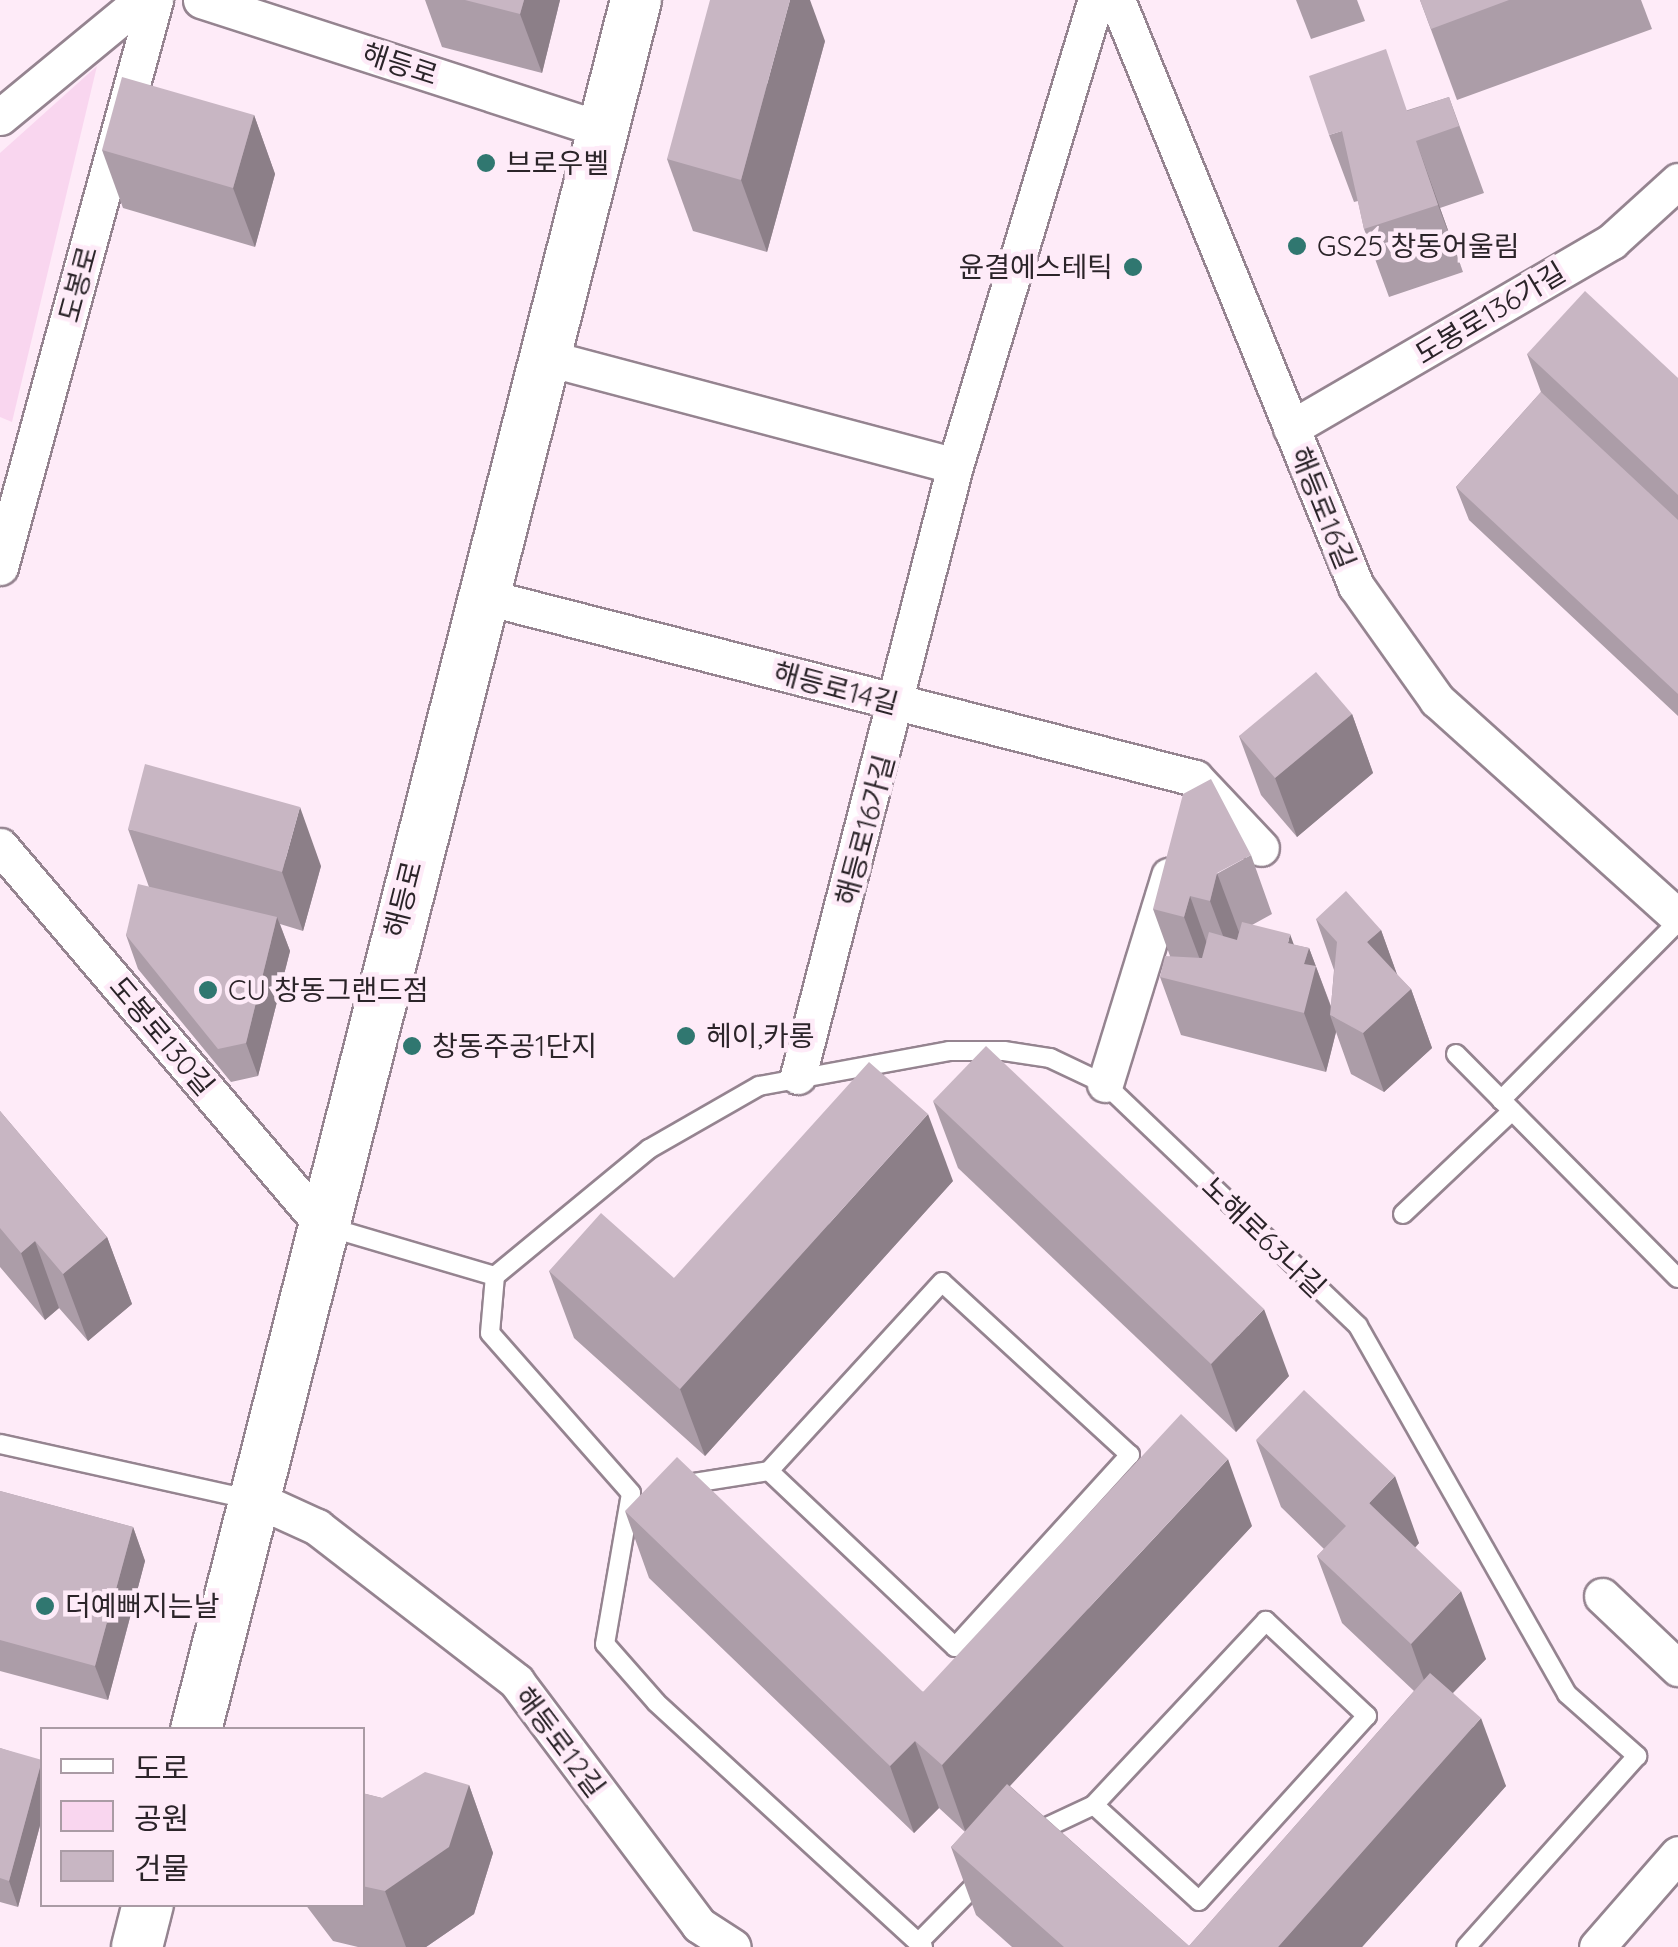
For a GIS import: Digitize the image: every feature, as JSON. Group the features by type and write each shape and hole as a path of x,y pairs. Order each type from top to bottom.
{"main road":[{"name":"해등로","path":"197,1727 260,1501 323,1226 478,595 636,0"},
{"path":"137,1947 147,1907"}],"street":[{"path":"0,117 142,0"},
{"name":"도봉로","path":"0,567 155,0"},
{"name":"해등로","path":"201,0 600,128"},
{"name":"해등로16가길","path":"798,1076 899,705 955,466 1096,0"},
{"name":"해등로16길","path":"1117,0 1356,586 1406,668 1678,920"},
{"name":"도봉로136가길","path":"1291,428 1612,241 1678,181"},
{"path":"540,356 955,466"},
{"name":"해등로14길","path":"478,595 1194,778"},
{"path":"1105,1084 1194,778"},
{"path":"1194,778 1261,848"},
{"name":"도봉로130길","path":"0,846 323,1226"},
{"name":"해등로12길","path":"260,1501 317,1527 516,1681 700,1925 733,1947"},
{"path":"1602,1596 1678,1668"},
{"path":"1597,1947 1678,1854"}],"lane":[{"path":"1404,1214 1678,920"},
{"name":"노해로63나길","path":"495,1276 648,1149 758,1086 798,1076 1004,1051 1050,1058 1105,1084 1358,1326 1567,1694 1637,1756 1466,1947"},
{"path":"1456,1054 1678,1278"},
{"path":"323,1226 495,1276 490,1334 631,1492"},
{"path":"631,1492 769,1471 942,1282 1130,1455 956,1647 769,1471"},
{"path":"0,1444 260,1501"},
{"path":"631,1492 606,1644 656,1702 921,1945 1048,1818 1094,1804 1266,1621 1367,1716 1199,1901 1094,1804"}],"green space":[{"path":"97,66 12,422 0,417 0,153"}],"building":[{"path":"465,0 524,0 520,14"},
{"path":"710,0 790,0 741,180 667,159"},
{"path":"1420,0 1509,0 1431,29"},
{"path":"1386,49 1407,111 1449,97 1459,126 1416,141 1438,205 1364,229 1342,131 1329,135 1309,76"},
{"path":"122,77 254,115 233,188 102,150"},
{"path":"1585,291 1678,378 1678,495 1527,354"},
{"path":"1541,392 1678,520 1678,694 1456,487"},
{"path":"1316,672 1352,714 1275,778 1239,736"},
{"path":"145,764 300,807 282,872 128,829"},
{"path":"1211,779 1251,855 1217,873 1210,901 1190,896 1184,917 1153,909 1183,794"},
{"path":"138,884 277,917 246,1043 218,1049 126,935"},
{"path":"1346,891 1381,930 1367,942 1411,989 1363,1033 1330,1015 1337,942 1316,919"},
{"path":"1242,922 1290,934 1288,943 1309,948 1304,964 1316,966 1304,1013 1160,977 1165,956 1202,958 1209,932 1237,940"},
{"path":"986,1046 1264,1309 1211,1364 933,1101"},
{"path":"869,1062 928,1114 680,1389 549,1271 601,1213 674,1278"},
{"path":"0,1111 107,1237 63,1274 35,1241 21,1253 0,1228"},
{"path":"1304,1390 1395,1476 1369,1503 1461,1591 1411,1644 1317,1556 1346,1526 1256,1440"},
{"path":"1181,1414 1228,1459 942,1765 915,1741 890,1766 625,1511 677,1457 923,1692"},
{"path":"0,1491 133,1527 95,1666 0,1640"},
{"path":"1430,1673 1481,1718 1278,1947 1064,1947 951,1847 1007,1784 1189,1946"},
{"path":"0,1748 40,1759 40,1767 9,1881 0,1878"},
{"path":"425,1772 469,1785 449,1847 385,1891 365,1887 365,1794 382,1798"}],"place":[{"name":"브로우벨","path":"486,163"},
{"name":"GS25 창동어울림","path":"1297,246"},
{"name":"윤결에스테틱","path":"1133,267"},
{"name":"CU 창동그랜드점","path":"208,990"},
{"name":"헤이,카롱","path":"686,1036"},
{"name":"창동주공1단지","path":"412,1046"},
{"name":"더예뻐지는날","path":"45,1606"}]}
